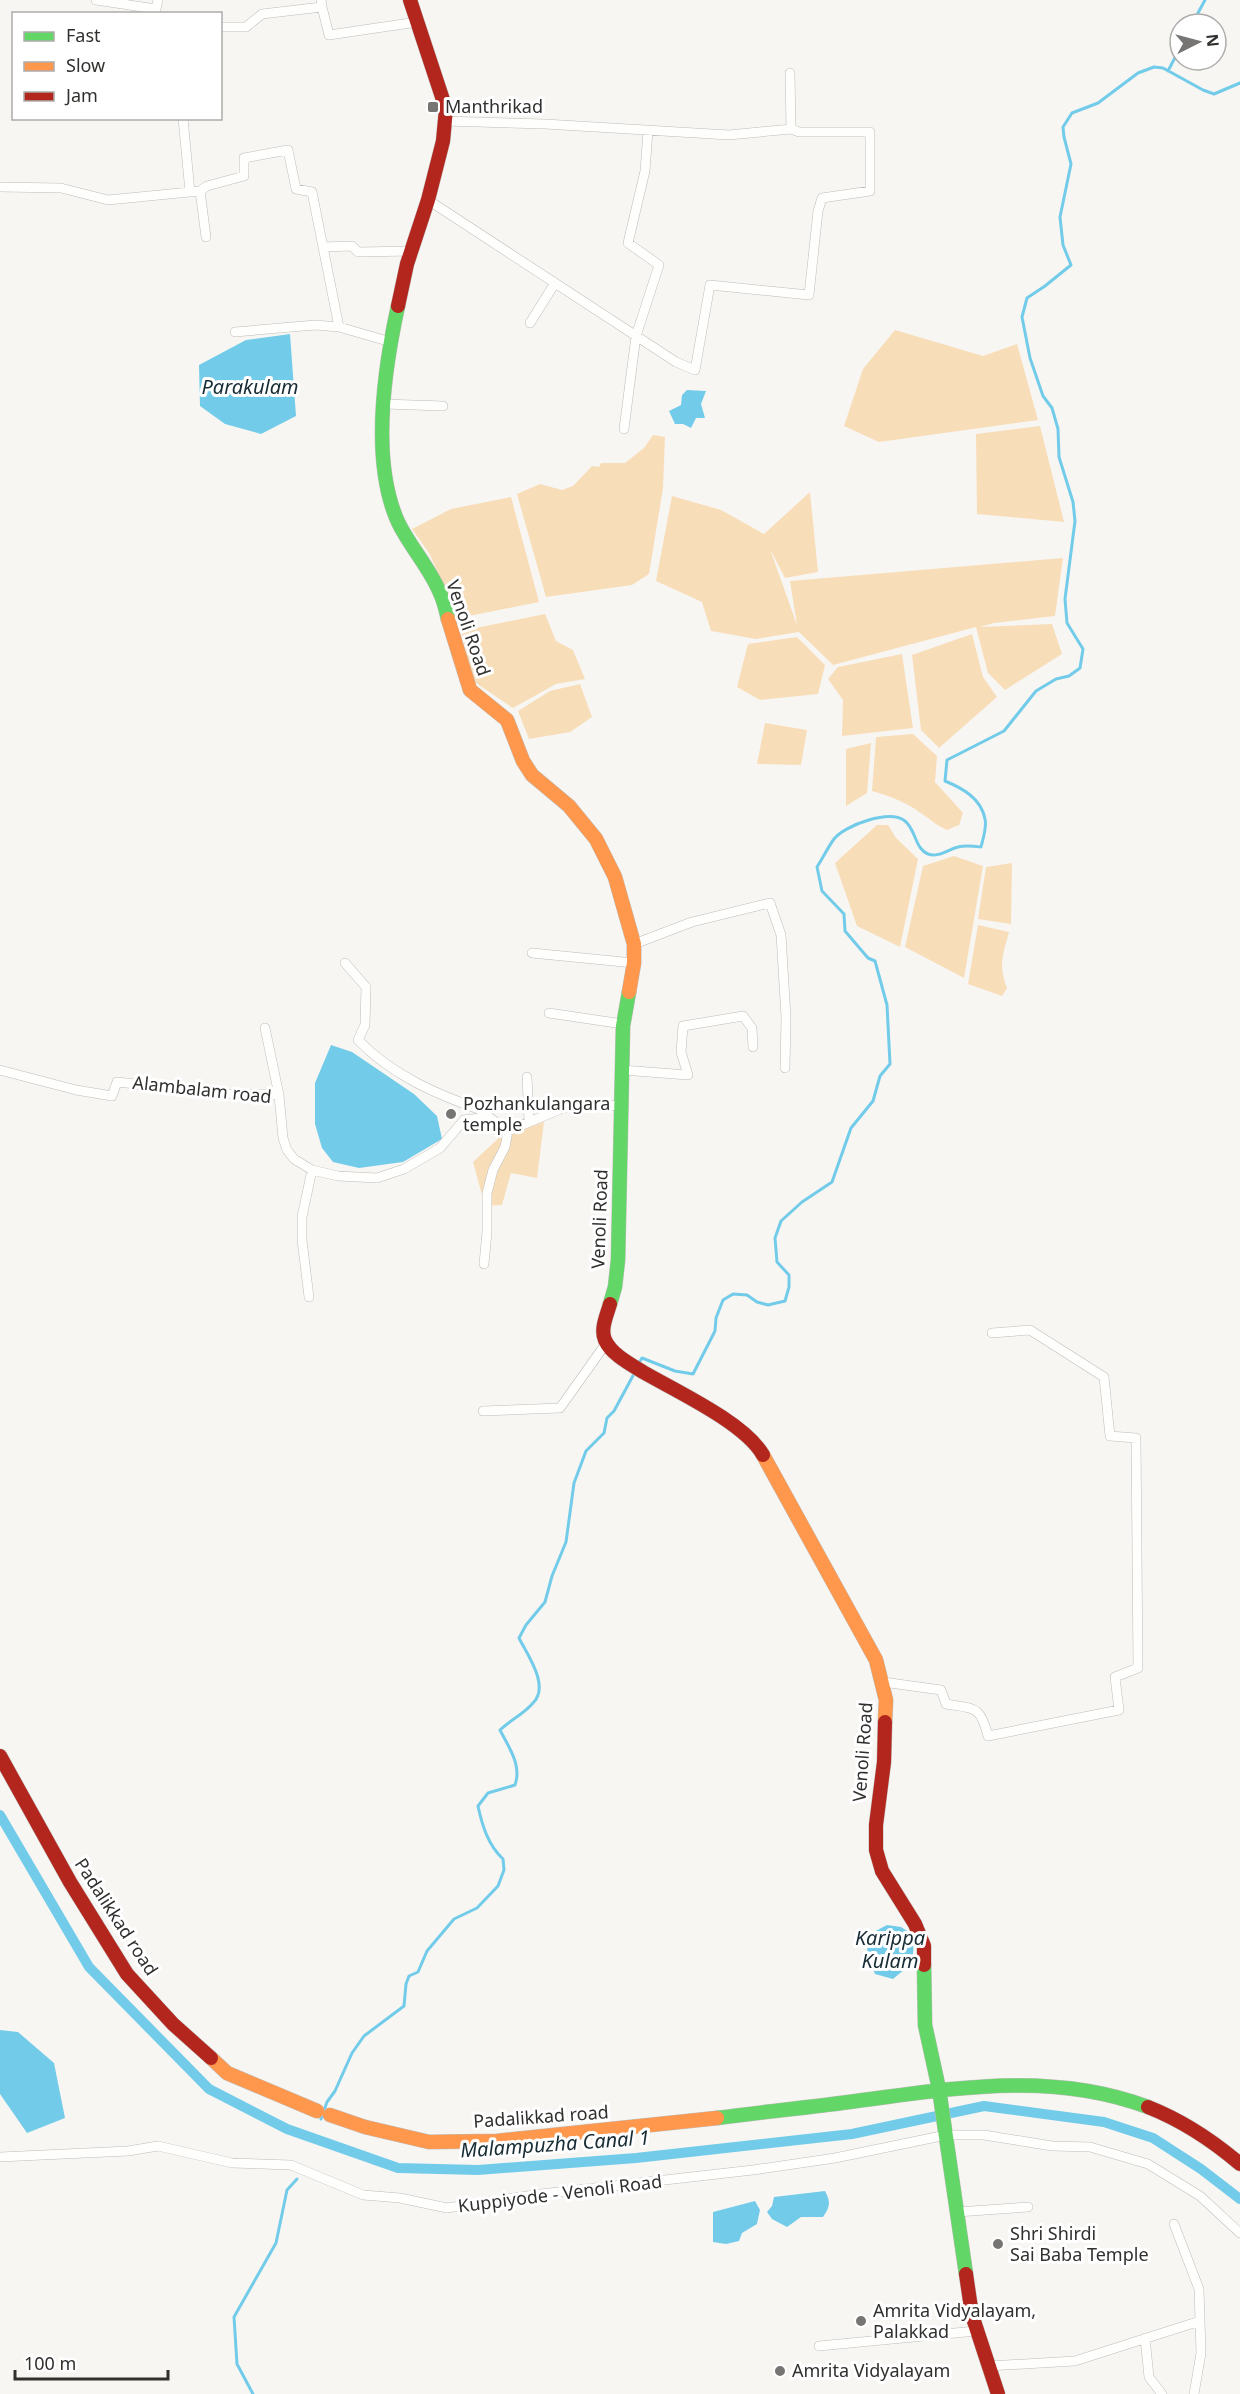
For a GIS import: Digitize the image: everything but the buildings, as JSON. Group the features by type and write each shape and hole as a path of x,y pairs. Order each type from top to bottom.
{"street":[{"path":"96,0 157,7"},
{"name":"Venoli Road","path":"411,0 446,109 443,141 412,250 391,342 384,404 383,451 388,496 399,524 440,592 465,680 470,690 507,720 523,761 532,775 569,806 596,839 615,877 634,944 634,963 623,1024 618,1260 615,1287 603,1328 607,1342 628,1363 736,1426 761,1451 871,1650 883,1682 886,1700 884,1762 876,1824 876,1850 882,1872 915,1924 924,1946 925,2025 940,2092 976,2331 998,2394"},
{"path":"222,27 246,27 262,14 321,3 329,35 417,22"},
{"path":"790,73 790,129"},
{"path":"183,120 190,192"},
{"path":"428,200 676,362 695,370 710,285 809,295 818,211 822,198 870,191 870,132 799,132 790,129 729,135 545,123 445,121"},
{"path":"624,429 636,336 659,265 628,243 645,171 648,131"},
{"path":"0,187 60,188 108,200 190,192 244,176 244,158 288,150 296,189 312,192 339,327"},
{"path":"200,190 206,237"},
{"path":"323,247 352,246 358,252 412,250"},
{"path":"530,322 555,283"},
{"path":"235,332 315,325 339,327 391,342"},
{"path":"384,404 443,406"},
{"path":"634,944 692,922 770,903 781,935 786,1017 785,1068"},
{"path":"532,953 634,963"},
{"path":"345,963 366,987 365,1025 358,1040 372,1054 422,1087 484,1111 508,1131"},
{"path":"549,1013 623,1024"},
{"path":"622,1070 688,1075 681,1052 683,1026 743,1016 752,1028 753,1047"},
{"path":"265,1028 279,1095"},
{"name":"Alambalam road","path":"0,1070 76,1090 112,1096 117,1082 228,1094 279,1095 283,1138 287,1150 294,1159 312,1170 338,1176 377,1178 404,1169 440,1148 464,1120"},
{"path":"527,1077 529,1121"},
{"path":"508,1131 563,1108 585,1104 622,1106"},
{"path":"467,1105 464,1120 489,1117"},
{"path":"484,1264 487,1193 493,1170 505,1147 508,1131"},
{"path":"309,1297 302,1240 302,1217 312,1170"},
{"path":"883,1682 941,1690 946,1704 976,1710 983,1717 988,1736 1119,1710 1115,1677 1138,1668 1136,1438 1110,1436 1104,1377 1030,1330 992,1332"},
{"path":"483,1411 560,1408 607,1342"},
{"name":"Padalikkad road","path":"0,1756 70,1882 127,1974 173,2024 226,2073 323,2113 365,2127 429,2142 497,2141 588,2133 997,2085 1066,2087 1116,2095 1162,2113 1220,2147 1240,2164"},
{"name":"Kuppiyode - Venoli Road","path":"0,2157 128,2151 158,2146 232,2163 291,2165 363,2195 400,2198 447,2208 541,2194 835,2158 946,2134 984,2135 1053,2146 1090,2148 1148,2164 1200,2196 1240,2232"},
{"path":"957,2212 1028,2207"},
{"path":"1174,2224 1199,2289 1201,2353 1194,2394"},
{"path":"988,2366 1075,2361 1200,2321"},
{"path":"819,2346 976,2331"},
{"path":"1145,2338 1149,2377 1162,2394"}],"shaded area":[{"path":"895,330 983,356 1017,344 1038,420 879,442 844,426 863,369"},
{"path":"1040,426 1064,522 977,514 976,434"},
{"path":"653,435 665,437 663,488 649,574 632,585 546,597 517,494 540,484 562,490 573,486 592,466 599,467 601,463 625,463 644,448"},
{"path":"810,492 818,572 785,578 770,549 797,625 790,581 1063,558 1055,616 994,623 980,627 1052,624 1062,654 1005,690 988,673 976,627 833,665 799,632 756,639 711,631 702,602 656,581 672,496 721,510 764,534"},
{"path":"511,497 539,602 459,618 429,553 412,529 451,509"},
{"path":"545,614 556,641 573,650 585,679 556,684 513,708 473,681 461,631"},
{"path":"972,634 983,677 997,697 939,748 921,730 912,655"},
{"path":"797,637 825,665 818,694 760,700 737,687 748,644"},
{"path":"902,654 913,728 842,736 843,700 828,679 838,667"},
{"path":"580,684 592,717 570,732 529,739 518,711 550,691"},
{"path":"765,723 807,730 801,765 757,764"},
{"path":"913,734 937,756 935,782 963,813 959,825 947,830 905,803 872,791 876,737"},
{"path":"871,743 867,793 846,806 846,749"},
{"path":"877,825 888,825 896,838 918,859 900,947 857,926 835,863"},
{"path":"954,856 983,866 964,978 905,947 923,866"},
{"path":"1012,863 1011,924 978,919 986,867"},
{"path":"978,925 1009,932 1002,966 1007,988 1002,996 968,984"},
{"path":"544,1122 537,1178 511,1173 502,1205 485,1206 473,1162 502,1135"}],"water":[{"name":"Parakulam","path":"290,334 296,416 261,434 225,424 200,406 199,365 246,340"},
{"path":"687,390 706,391 701,404 705,418 696,418 691,428 683,424 675,424 669,411 681,405 682,395"},
{"path":"331,1045 352,1052 414,1094 437,1116 442,1139 403,1162 359,1168 333,1162 322,1148 315,1124 315,1083"},
{"name":"Karippa Kulam","path":"887,1925 901,1927 912,1934 913,1942 911,1960 905,1969 893,1979 875,1974 867,1955 868,1935"},
{"path":"0,2030 18,2032 54,2063 65,2118 27,2133 0,2094"},
{"path":"825,2191 829,2204 823,2217 801,2217 787,2227 772,2219 767,2212 772,2206 774,2197"},
{"path":"755,2201 760,2210 757,2224 742,2233 739,2241 726,2244 713,2242 713,2212"}],"waterway":[{"path":"1198,12 1205,0"},
{"path":"639,1363 642,1358 675,1371 693,1374 715,1331 716,1318 723,1300 733,1294 747,1295 757,1302 768,1305 785,1301 789,1287 789,1275 777,1262 775,1238 781,1221 802,1202 832,1182 851,1128 873,1101 880,1076 890,1064 887,1005 875,961 868,958 845,931 844,914 822,891 817,867 830,845 840,834 857,824 889,817 905,821 920,848 928,854 940,854 961,846 981,847 986,826 983,812 970,795 945,781 947,760 1004,731 1036,691 1056,679 1069,676 1080,668 1083,649 1067,623 1065,599 1075,521 1073,502 1059,457 1058,429 1052,408 1043,396 1030,358 1022,317 1027,298 1071,265 1063,245 1060,217 1071,164 1063,127 1072,113 1098,103 1138,73 1154,67 1163,68 1214,94 1240,83"},
{"path":"321,2119 352,2053 364,2036 404,2006 409,1976 418,1972 427,1951 454,1919 477,1908 498,1886 504,1870 503,1859 486,1834 478,1806 488,1793 515,1785 516,1764 500,1730 529,1707 538,1696 536,1671 519,1638 526,1625 545,1602 552,1576 566,1542 574,1483 586,1451 604,1433 607,1418 614,1411 635,1372"},
{"name":"Malampuzha Canal 1","path":"0,1815 89,1967 209,2089 287,2129 398,2168 478,2170 636,2158 852,2134 984,2106 1104,2122 1153,2138 1201,2169 1240,2199"},
{"path":"253,2394 237,2364 234,2317 276,2243 287,2190 297,2179"}],"traffic: fast":[{"path":"398,306 385,387 382,444 385,472 398,522 436,584 448,619"},
{"path":"610,1304 615,1287 618,1260 623,1026 629,992"},
{"path":"924,1965 925,2025 939,2089 966,2274"},
{"path":"717,2118 925,2092 1000,2086 1074,2089 1111,2096 1148,2107"}],"traffic: slow":[{"path":"448,619 470,690 507,720 523,761 532,775 569,806 596,839 615,877 634,944 634,963 629,992"},
{"path":"763,1455 876,1660 886,1700 885,1722"},
{"path":"211,2058 227,2073 317,2111"},
{"path":"330,2115 365,2127 429,2142 497,2141 717,2118"}],"traffic: jam":[{"path":"398,306 407,264 428,200 443,141 446,109 410,0"},
{"path":"610,1304 603,1331 605,1340 612,1350 632,1366 726,1420 754,1443 763,1455"},
{"path":"885,1722 884,1762 876,1825 876,1850 882,1871 915,1924 924,1946 924,1965"},
{"path":"0,1756 70,1882 127,1974 173,2024 211,2058"},
{"path":"1148,2107 1196,2132 1240,2164"},
{"path":"966,2274 972,2315 998,2394"}],"place":[{"name":"Manthrikad","path":"433,107"},
{"name":"Pozhankulangara temple","path":"451,1114"},
{"name":"Shri Shirdi Sai Baba Temple","path":"998,2244"},
{"name":"Amrita Vidyalayam, Palakkad","path":"861,2321"},
{"name":"Amrita Vidyalayam","path":"780,2371"}]}
